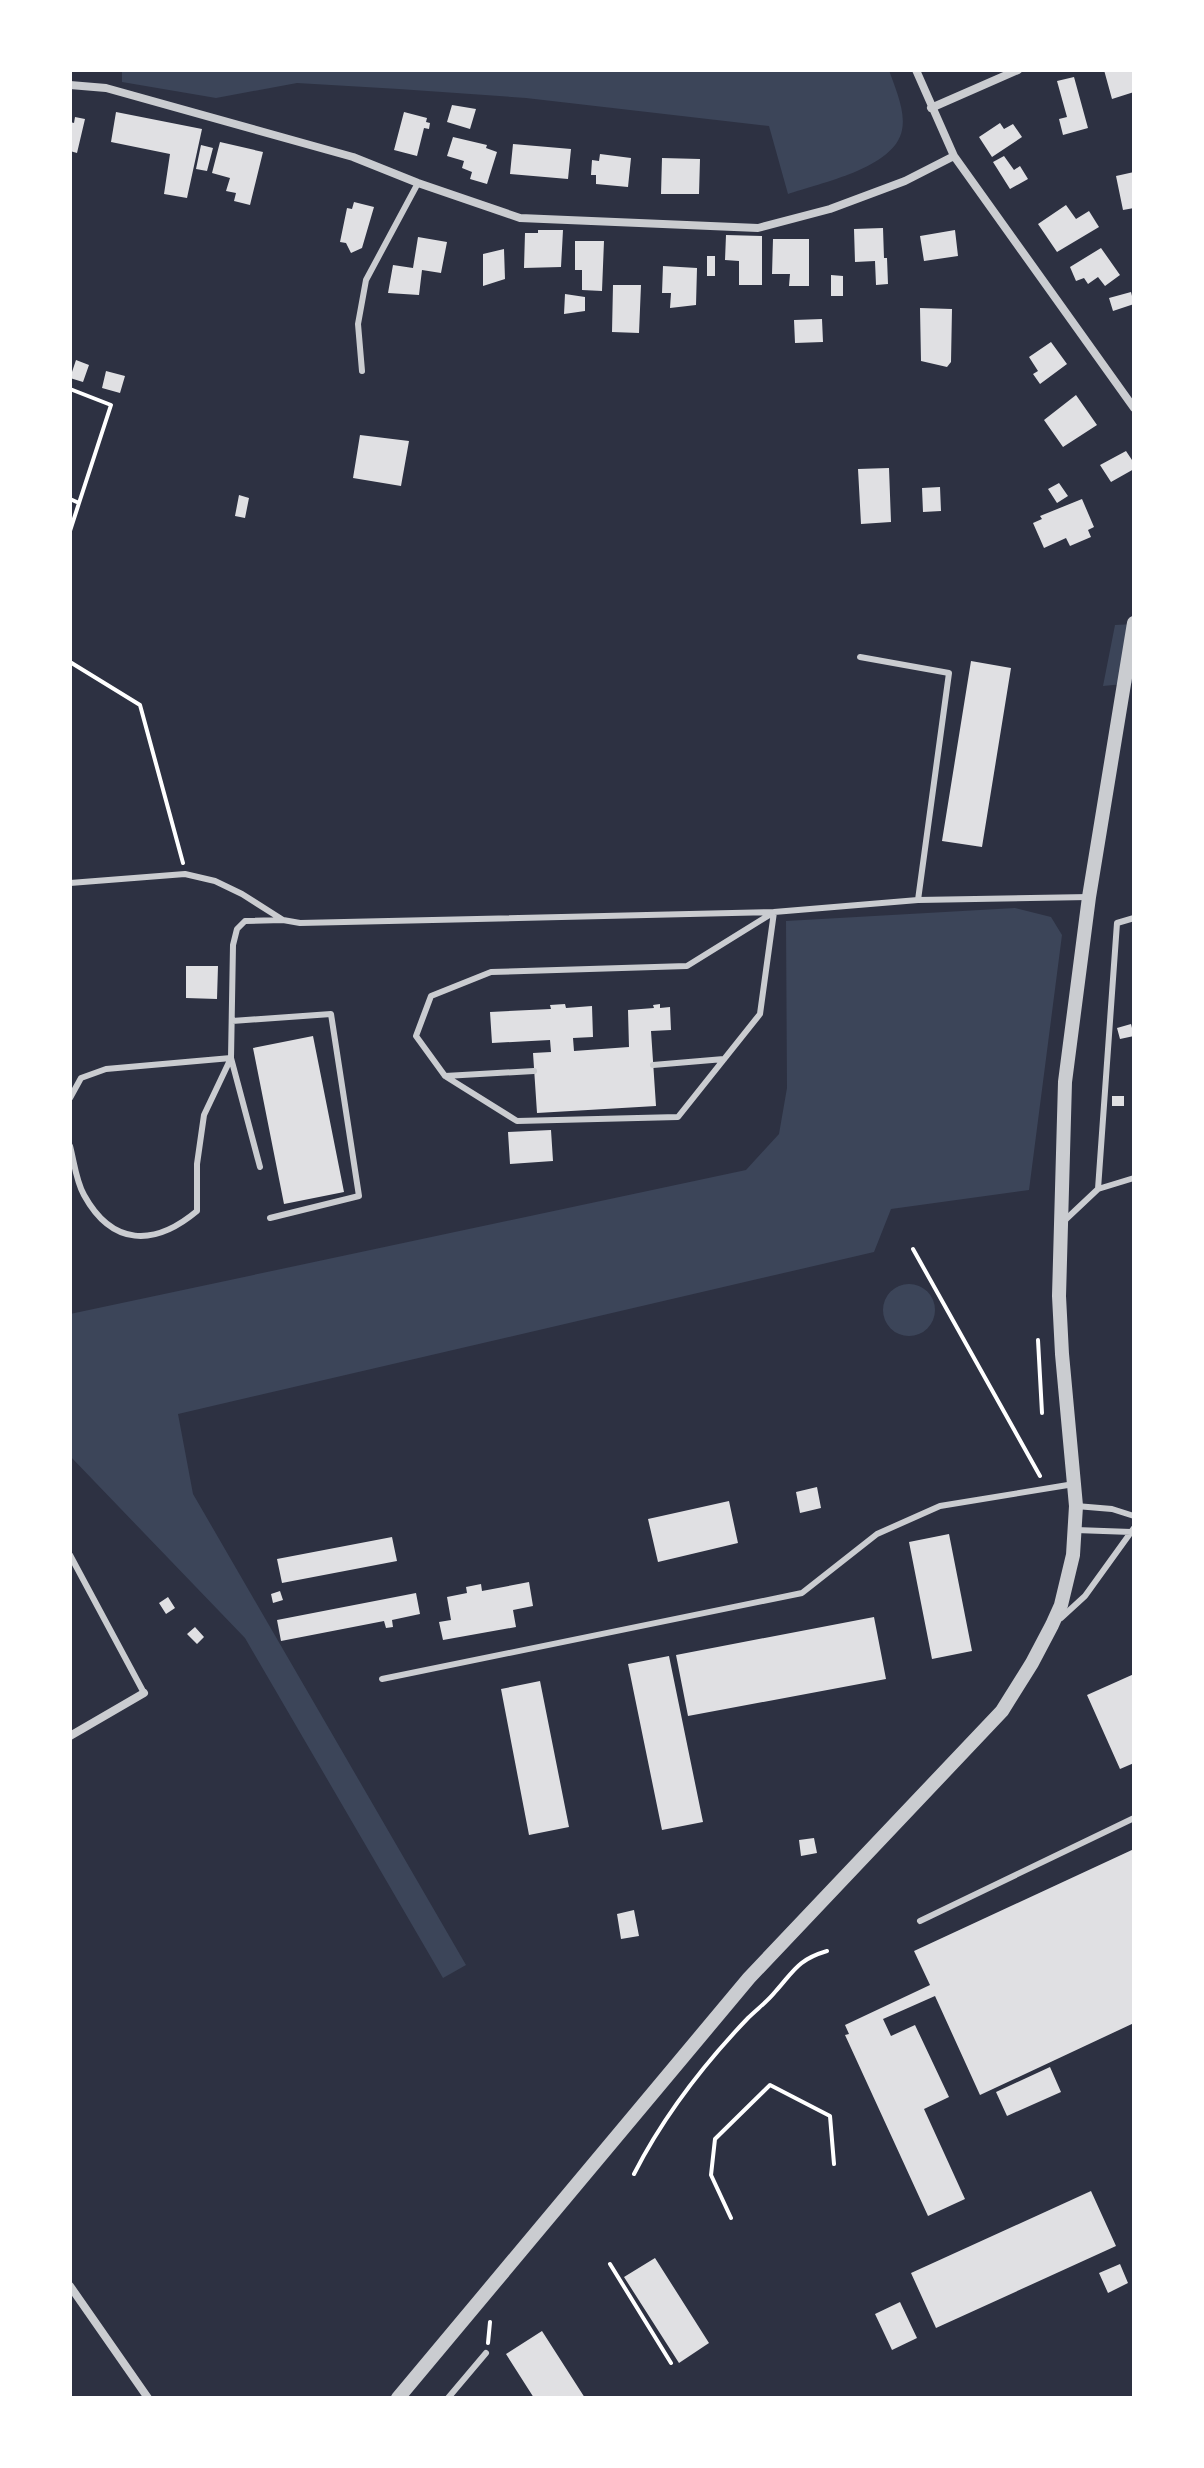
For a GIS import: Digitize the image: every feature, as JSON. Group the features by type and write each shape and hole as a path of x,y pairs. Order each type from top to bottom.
{"street":[{"path":"916,70 954,156 1134,408"},
{"path":"931,108 1018,70"},
{"path":"70,85 106,88 338,152 520,218 758,228 830,209 905,181 954,156"},
{"path":"398,2398 749,1978 1002,1711 1052,1625 1068,1581 1076,1530 1062,1354 1059,1226 1065,1082 1089,897 1134,623"},
{"path":"70,1736 144,1693"},
{"path":"70,2286 148,2398"}],"lane":[{"path":"362,371 358,324 366,280 418,183"},
{"path":"860,657 949,673 918,900"},
{"path":"70,883 185,874 215,881 283,920"},
{"path":"260,1167 231,1058 233,945 237,929 245,921 315,923 774,912 918,900 1089,897"},
{"path":"774,912 760,1014 678,1117 517,1121 445,1076 416,1036 431,996 491,972 687,966 774,912"},
{"path":"1098,1189 1117,923 1134,918"},
{"path":"232,1021 331,1014 359,1196 270,1218"},
{"path":"70,1098 81,1078 106,1069 231,1058"},
{"path":"70,1146 82,1192 103,1224 135,1238 163,1234 180,1225 197,1211 197,1164 204,1115 231,1058"},
{"path":"653,1065 724,1059"},
{"path":"445,1076 534,1071"},
{"path":"1059,1226 1098,1189 1134,1178"},
{"path":"382,1679 802,1593 877,1534 940,1506 1074,1484"},
{"path":"1076,1506 1112,1509 1134,1516"},
{"path":"1076,1530 1132,1530"},
{"path":"1052,1625 1085,1596 1132,1530"},
{"path":"70,1555 144,1693"},
{"path":"920,1921 1134,1818"},
{"path":"448,2398 486,2353"}],"path":[{"path":"70,389 111,405 70,531"},
{"path":"70,499 79,503"},
{"path":"70,662 140,705 185,874"},
{"path":"913,1249 1047,1488"},
{"path":"1038,1340 1042,1413"},
{"path":"634,2174 655,2137 708,2063 775,1993 796,1966 806,1957 827,1951"},
{"path":"731,2218 711,2175 715,2139 770,2085 830,2116 834,2164"},
{"path":"610,2264 671,2363"}],"shaded area":[{"path":"122,70 889,70 903,123 896,143 871,164 788,194 769,126 526,98 297,83 216,98 122,82"},
{"path":"1134,624 1134,683 1103,686 1115,625"},
{"path":"1015,908 1051,917 1062,935 1029,1190 891,1209 874,1252 178,1414 193,1494 466,1965 443,1978 245,1638 70,1456 70,1314 746,1170 779,1134 787,1088 786,921"},
{"path":"909,1284 927,1292 935,1310 927,1328 909,1336 891,1328 883,1310 891,1292"}],"building":[{"path":"1104,70 1134,70 1134,92 1112,99"},
{"path":"1074,77 1088,128 1063,135 1059,119 1067,117 1057,81"},
{"path":"452,105 476,109 470,129 447,122"},
{"path":"116,112 202,129 187,198 164,194 170,154 111,142"},
{"path":"404,112 427,118 426,122 430,123 429,129 424,128 417,156 394,150"},
{"path":"75,117 85,119 77,153 70,151 70,122 74,123"},
{"path":"1000,123 1004,129 1013,124 1022,137 992,157 979,137"},
{"path":"453,137 487,145 486,148 497,152 487,184 470,179 472,172 462,168 464,161 447,156"},
{"path":"220,142 263,152 250,205 234,201 236,193 226,191 230,178 212,173"},
{"path":"513,144 571,149 568,179 510,174"},
{"path":"201,145 213,148 207,171 196,169"},
{"path":"600,154 631,158 628,187 596,184 596,175 591,175 592,160 599,161"},
{"path":"1004,156 1014,170 1020,166 1028,179 1010,189 993,162"},
{"path":"662,158 700,159 699,194 661,194"},
{"path":"1134,172 1134,208 1123,210 1116,176"},
{"path":"354,202 374,207 362,248 351,253 346,243 340,242 347,208 352,209"},
{"path":"1066,205 1076,219 1089,211 1099,227 1057,252 1038,224"},
{"path":"883,228 888,284 876,285 875,261 855,262 854,229"},
{"path":"538,230 563,230 561,267 524,268 525,233 538,233"},
{"path":"955,230 958,256 924,261 920,236"},
{"path":"726,235 762,236 762,285 739,285 739,261 725,260"},
{"path":"418,237 447,242 441,273 422,270 419,295 388,293 393,265 413,268"},
{"path":"773,239 809,239 809,286 789,286 790,274 772,274"},
{"path":"575,241 604,241 602,291 582,290 582,270 575,270"},
{"path":"1101,248 1120,275 1105,286 1098,277 1088,284 1084,278 1076,281 1070,267"},
{"path":"504,249 505,279 483,286 483,254"},
{"path":"707,256 715,256 715,276 707,276"},
{"path":"663,266 697,268 696,305 670,308 671,293 662,293"},
{"path":"831,275 843,276 843,296 831,296"},
{"path":"613,285 641,285 639,333 612,332"},
{"path":"1131,292 1134,304 1113,311 1109,298"},
{"path":"565,294 585,297 585,311 564,314"},
{"path":"920,308 952,309 951,362 947,367 921,361"},
{"path":"822,319 823,342 795,343 794,320"},
{"path":"1051,342 1067,364 1040,384 1033,374 1038,371 1029,357"},
{"path":"76,360 89,365 83,382 70,378"},
{"path":"106,371 125,376 120,393 102,388"},
{"path":"1076,395 1097,425 1063,447 1044,420"},
{"path":"360,435 409,441 401,486 353,478"},
{"path":"1126,451 1134,463 1134,469 1111,482 1100,465"},
{"path":"889,468 891,522 861,524 858,469"},
{"path":"1059,483 1068,496 1057,503 1048,489"},
{"path":"940,487 941,511 923,512 922,488"},
{"path":"239,495 249,498 245,518 235,516"},
{"path":"1082,499 1094,527 1088,530 1091,537 1070,546 1066,538 1044,548 1033,523 1042,519 1040,516"},
{"path":"971,661 1011,668 982,847 942,841"},
{"path":"186,966 218,966 217,999 186,998"},
{"path":"565,1004 566,1008 592,1006 593,1037 573,1038 574,1051 629,1047 628,1010 654,1008 653,1005 660,1004 660,1008 670,1007 671,1030 651,1031 656,1106 537,1113 533,1053 551,1052 550,1040 492,1043 490,1012 551,1009 550,1005"},
{"path":"1131,1024 1134,1036 1120,1039 1117,1028"},
{"path":"313,1036 344,1192 284,1204 253,1048"},
{"path":"1112,1096 1124,1096 1124,1106 1112,1106"},
{"path":"551,1130 553,1161 510,1164 508,1132"},
{"path":"817,1487 821,1508 800,1513 796,1492"},
{"path":"729,1501 738,1543 658,1562 648,1519"},
{"path":"949,1534 972,1651 932,1659 909,1542"},
{"path":"392,1537 397,1561 282,1583 277,1559"},
{"path":"529,1582 533,1606 513,1610 516,1627 443,1640 439,1622 451,1620 447,1597 467,1593 466,1587 481,1584 482,1591"},
{"path":"280,1591 283,1600 273,1603 271,1594"},
{"path":"416,1593 420,1614 392,1620 393,1627 386,1628 384,1621 281,1641 277,1620"},
{"path":"168,1597 175,1608 166,1614 159,1603"},
{"path":"874,1617 886,1679 688,1716 676,1655"},
{"path":"195,1627 204,1637 197,1644 187,1634"},
{"path":"669,1656 703,1822 662,1830 628,1664"},
{"path":"1134,1674 1134,1763 1120,1769 1087,1695"},
{"path":"540,1681 569,1827 529,1835 501,1689"},
{"path":"814,1838 817,1853 801,1856 799,1840"},
{"path":"1134,1849 1134,2023 980,2095 935,1996 883,2019 891,2036 915,2025 949,2097 924,2109 965,2199 928,2216 845,2035 849,2034 845,2025 930,1985 914,1951"},
{"path":"634,1910 639,1936 621,1939 617,1914"},
{"path":"1050,2067 1061,2092 1007,2116 996,2092"},
{"path":"1091,2191 1116,2246 936,2328 911,2273"},
{"path":"655,2258 709,2343 679,2363 624,2277"},
{"path":"1120,2264 1128,2283 1108,2293 1099,2273"},
{"path":"900,2302 917,2338 892,2350 875,2314"},
{"path":"542,2331 585,2398 534,2398 506,2354"}]}
